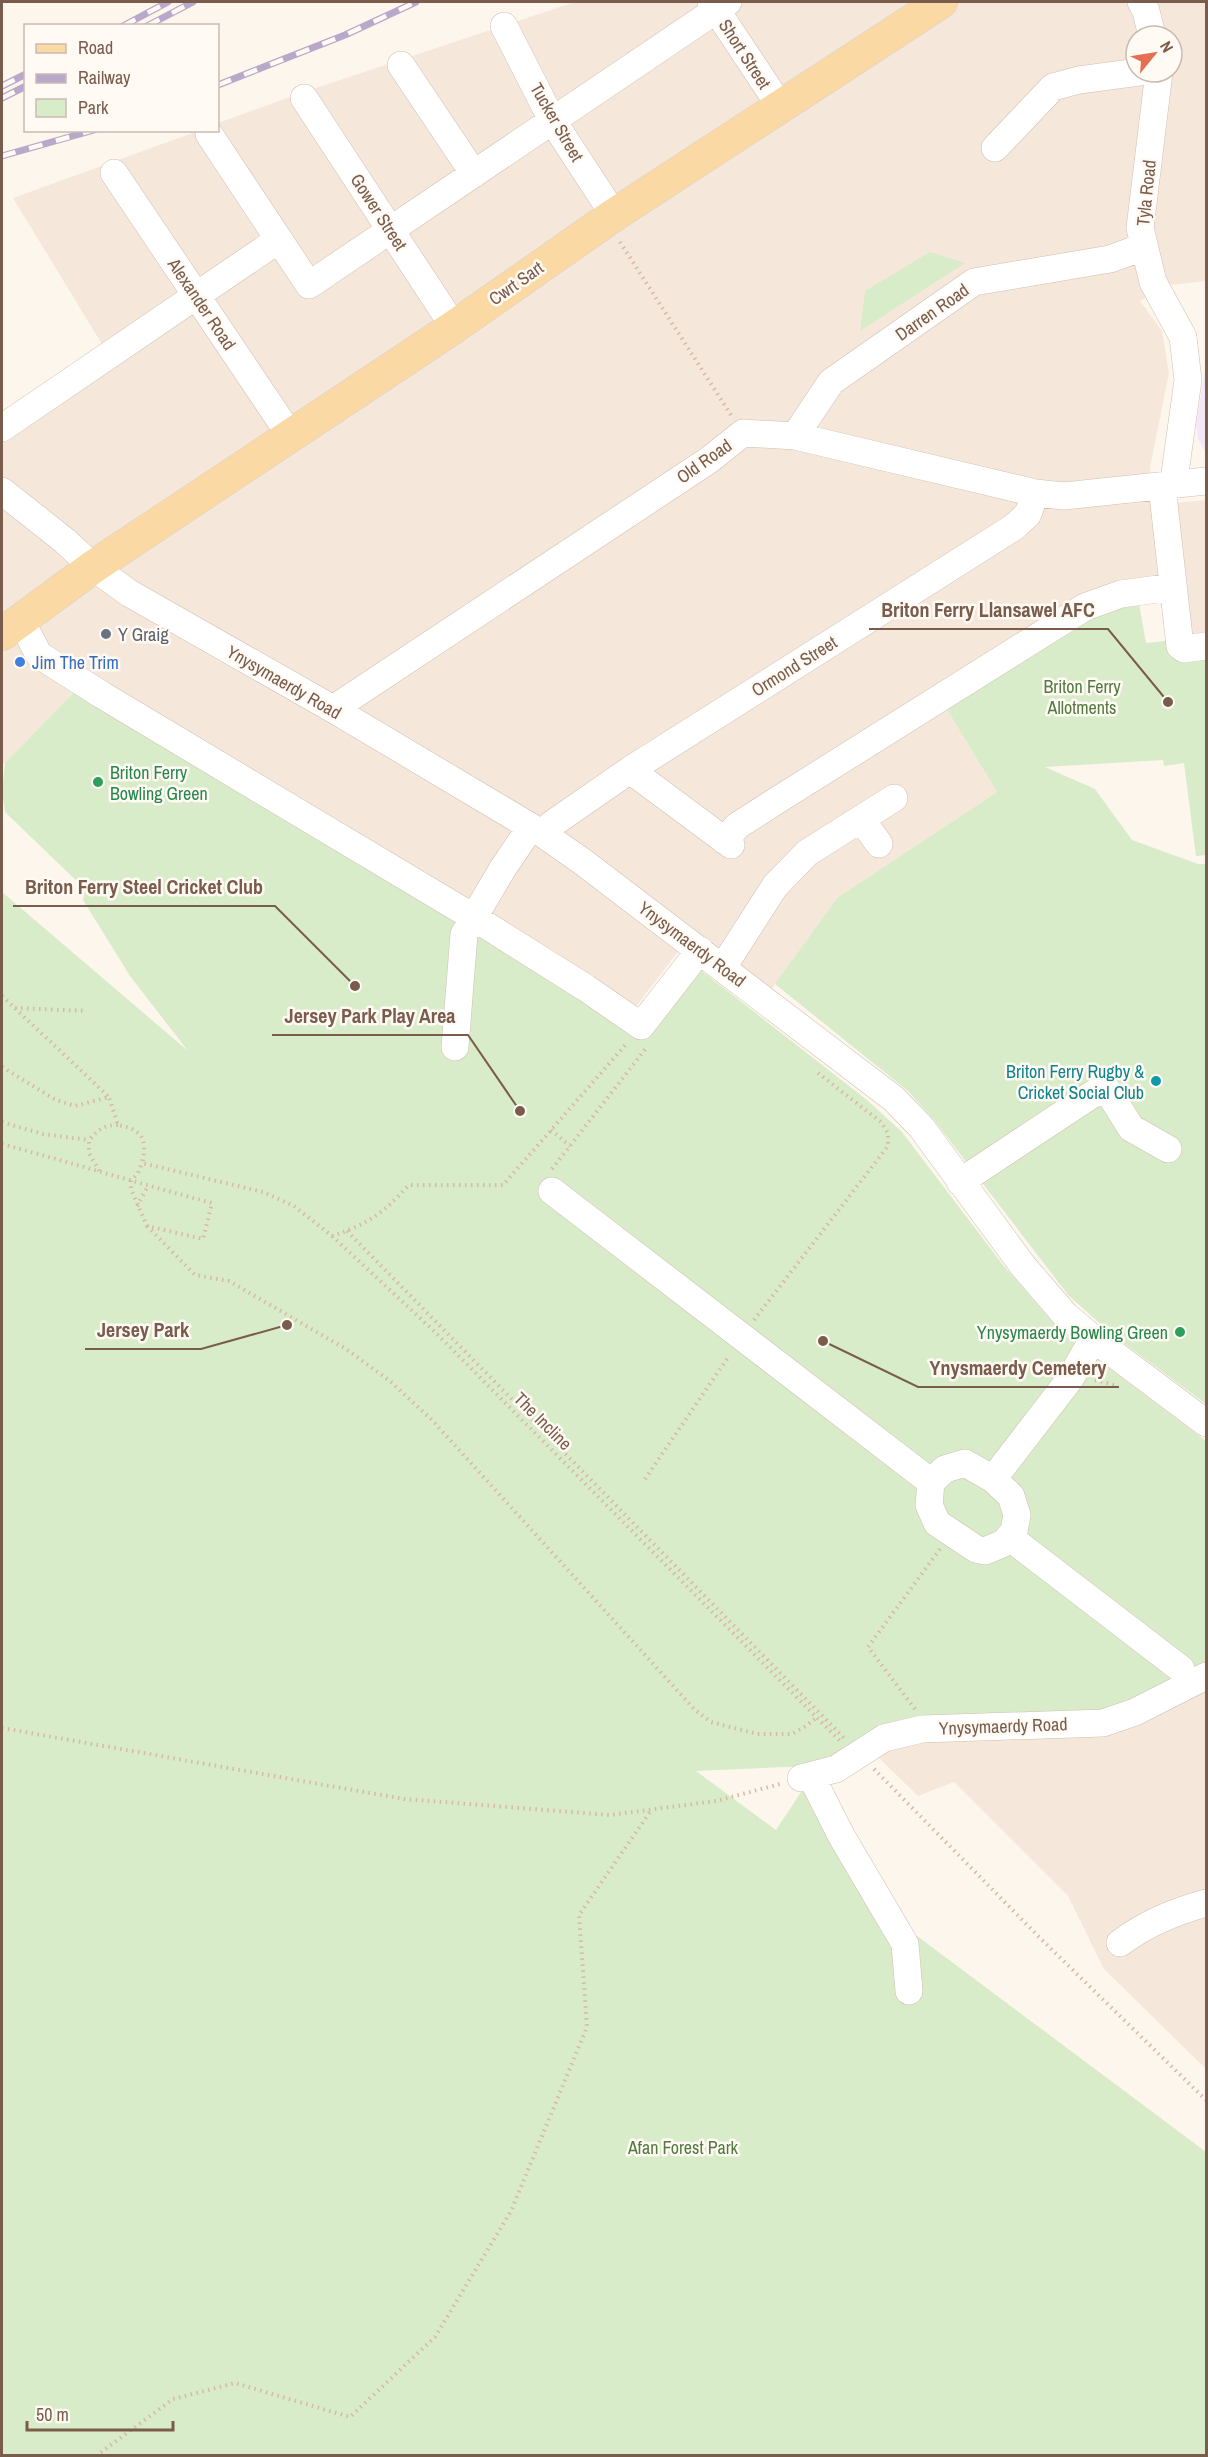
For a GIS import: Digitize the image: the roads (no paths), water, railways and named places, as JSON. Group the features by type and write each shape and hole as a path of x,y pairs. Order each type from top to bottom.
{"main road":[{"name":"Cwrt Sart","path":"11,626 93,567 454,327 611,218 941,2"}],"street":[{"path":"1141,2 1149,24"},
{"name":"Short Street","path":"718,4 780,106"},
{"path":"209,134 309,285 474,174 718,4"},
{"name":"Tucker Street","path":"504,26 552,120 611,218"},
{"path":"401,65 474,174"},
{"path":"995,148 1053,87 1079,80 1124,74"},
{"name":"Tyla Road","path":"1158,84 1140,228 1153,282 1183,337 1188,380 1175,472 1169,485 1173,587 1180,646 1184,649 1206,646"},
{"name":"Gower Street","path":"304,98 454,327"},
{"name":"Alexander Road","path":"114,172 290,435"},
{"path":"2,428 278,240"},
{"name":"Darren Road","path":"795,436 831,382 974,282 1110,259 1143,247"},
{"name":"Old Road","path":"333,709 709,460 743,433 795,436 1035,493 1064,496 1206,482"},
{"name":"Ynysymaerdy Road","path":"2,492 65,541 93,567 129,593 333,709 537,831 584,862 894,1099 921,1127 1023,1266 1066,1316 1206,1423"},
{"name":"Ormond Street","path":"455,1047 464,934 473,917 537,831 552,824 630,770 1014,527 1028,514 1035,493"},
{"path":"630,770 728,843 737,826 756,813 1085,607 1121,594 1173,587"},
{"path":"11,626 39,655 586,987 645,1035 700,950"},
{"path":"723,967 775,886 807,853 894,798"},
{"path":"861,819 879,844"},
{"path":"960,1182 1099,1090 1108,1091 1131,1128 1168,1149"},
{"path":"552,1191 932,1482"},
{"path":"993,1479 1070,1379 1095,1340"},
{"path":"965,1463 993,1479 1011,1496 1017,1515 1014,1531 1004,1543 985,1551 976,1549 937,1523 929,1505 932,1482 945,1469 965,1463"},
{"path":"1009,1537 1194,1673"},
{"name":"Ynysymaerdy Road","path":"909,1990 905,1944 806,1777 836,1769 884,1738 922,1729 1011,1728 1103,1723 1135,1712 1194,1673"},
{"path":"1120,1943 1143,1926 1173,1912 1206,1903"}],"railway":[{"path":"127,24 168,2"},
{"path":"151,24 193,2"},
{"path":"219,85 345,35 416,2"},
{"path":"2,86 24,75"},
{"path":"2,98 24,87"},
{"path":"2,156 87,132"}],"place":[{"name":"Y Graig","path":"106,634"},
{"name":"Jim The Trim","path":"20,662"},
{"name":"Briton Ferry Llansawel AFC","path":"1168,702"},
{"name":"Briton Ferry Bowling Green","path":"98,782"},
{"name":"Briton Ferry Steel Cricket Club","path":"355,986"},
{"name":"Briton Ferry Rugby & Cricket Social Club","path":"1156,1081"},
{"name":"Jersey Park Play Area","path":"520,1111"},
{"name":"Jersey Park","path":"287,1325"},
{"name":"Ynysymaerdy Bowling Green","path":"1180,1332"},
{"name":"Ynysmaerdy Cemetery","path":"823,1341"}],"park label":[{"name":"Briton Ferry Allotments","path":"1082,696"},
{"name":"Afan Forest Park","path":"683,2147"}]}
